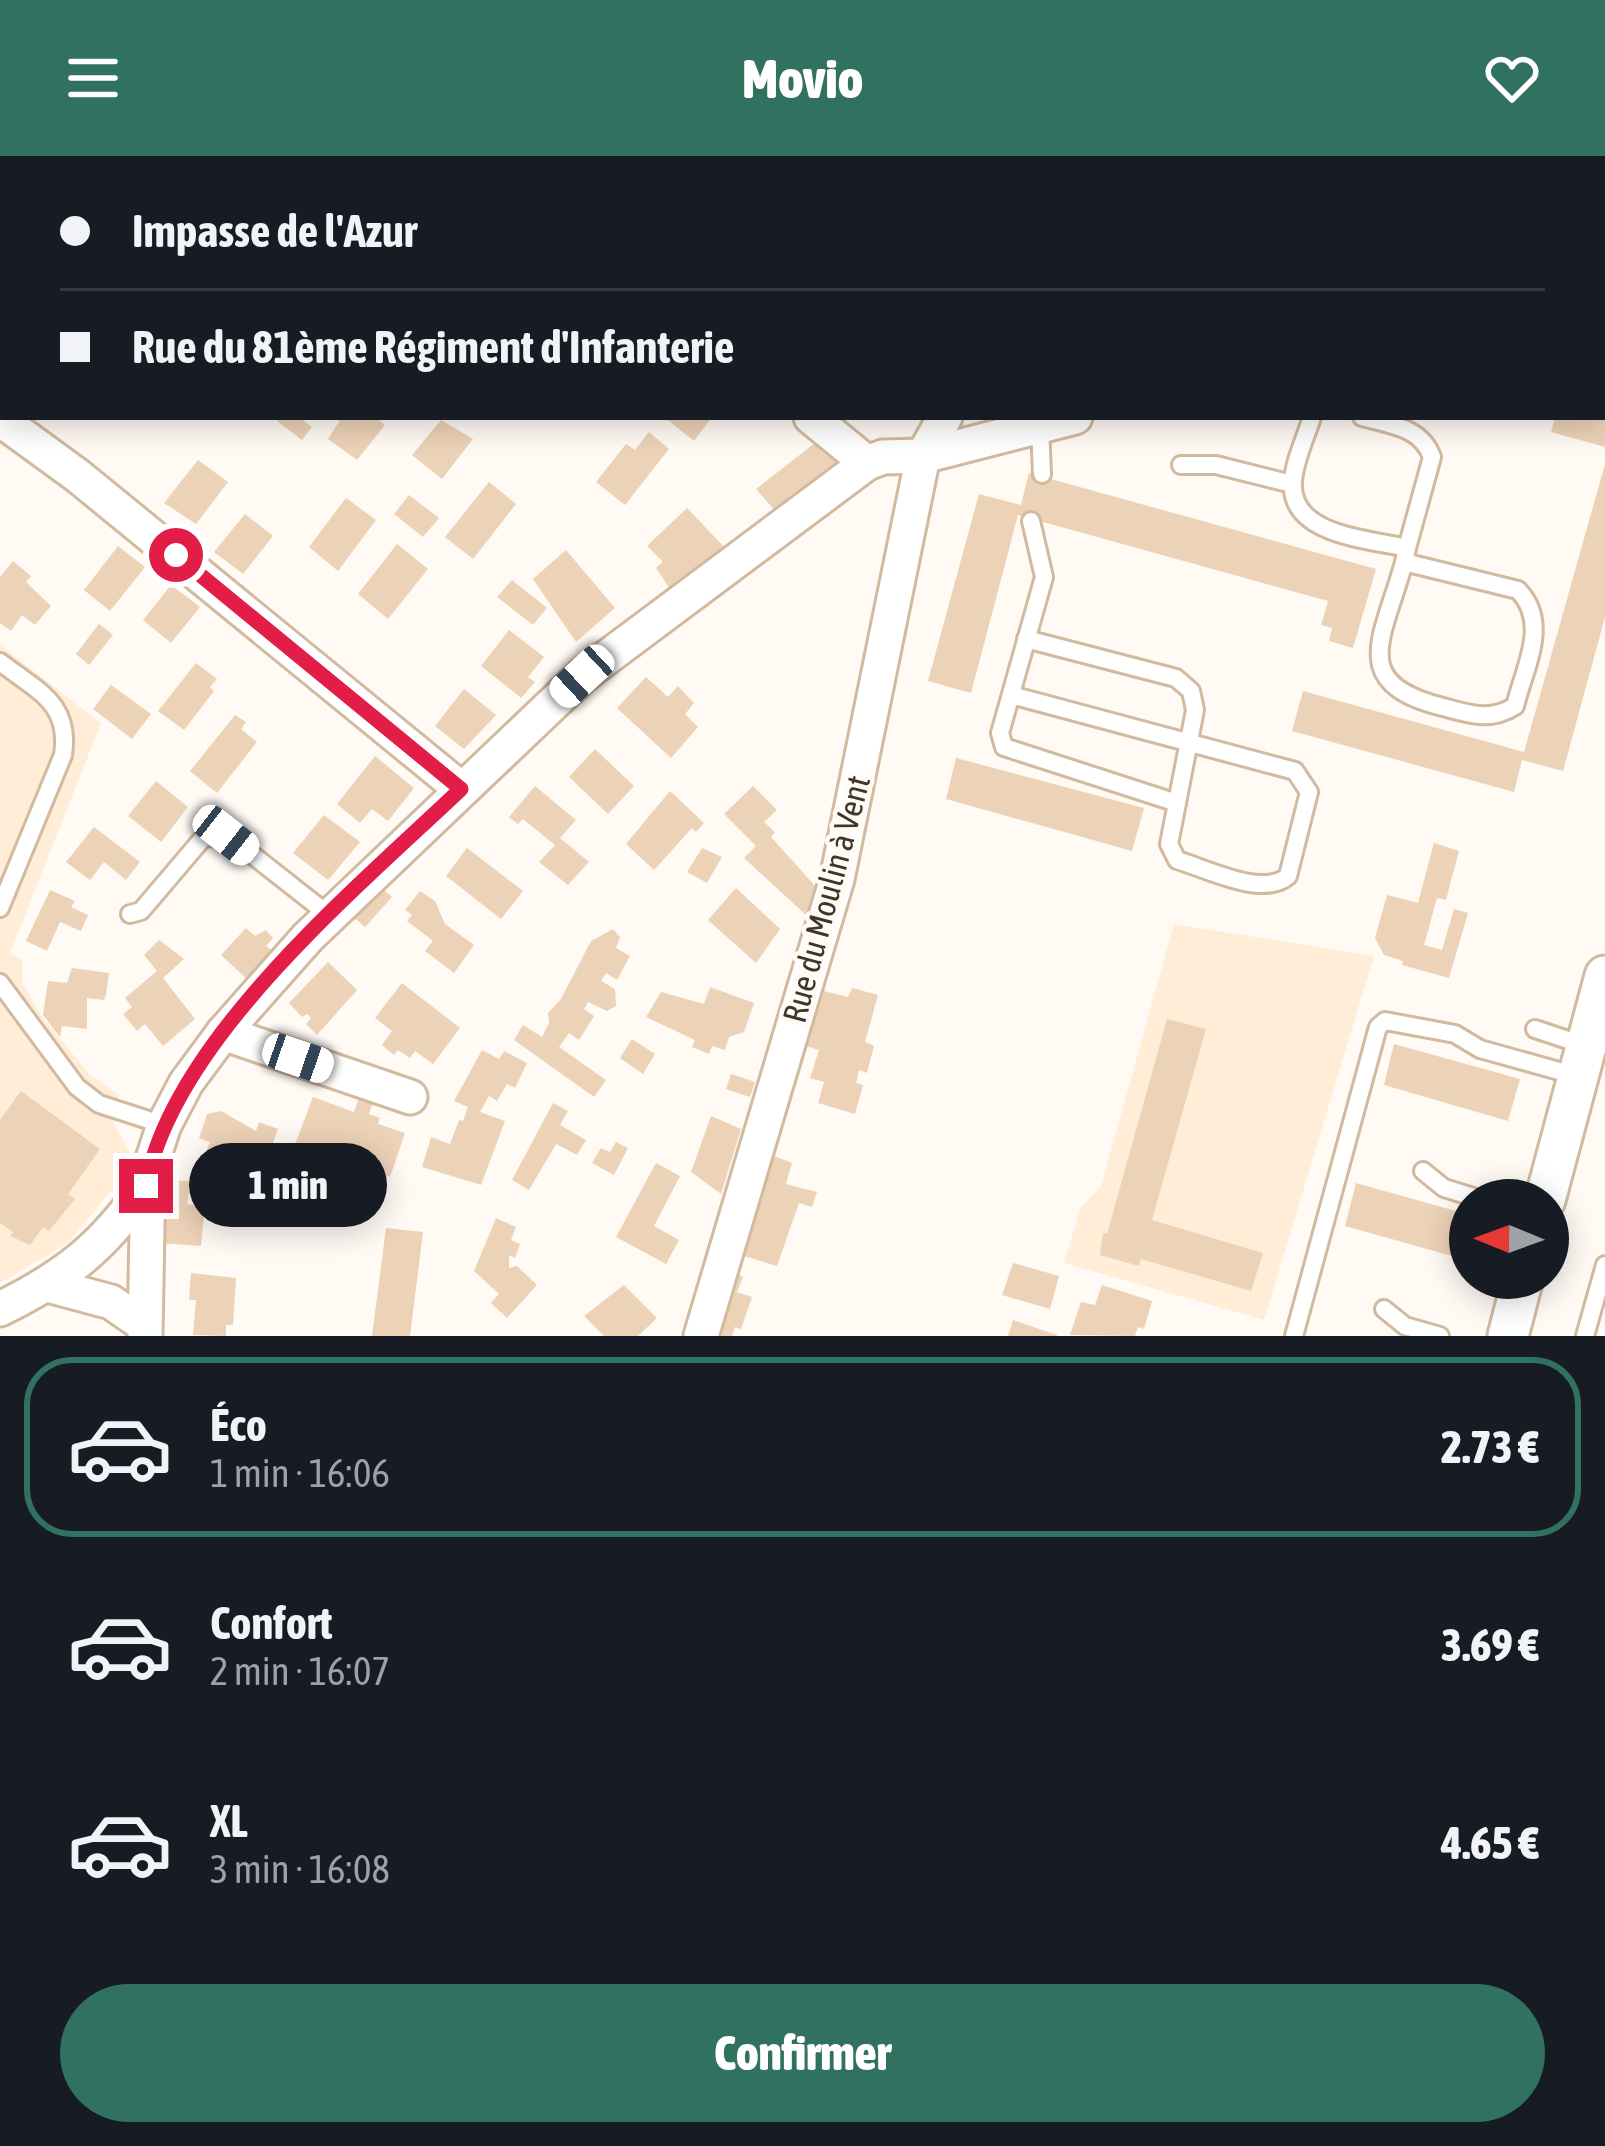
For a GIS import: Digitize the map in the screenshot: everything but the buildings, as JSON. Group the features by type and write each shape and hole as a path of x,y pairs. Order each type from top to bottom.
{"street":[{"path":"1,420 113,504 461,789"},
{"path":"815,420 867,463"},
{"name":"Rue du Moulin à Vent","path":"701,1336 837,879 923,456 942,420"},
{"path":"144,1330 146,1186 164,1124 223,1033 330,916 582,676 867,463 923,456 1064,420"},
{"path":"1550,1179 1605,976"},
{"path":"223,1033 410,1097"},
{"path":"0,1309 48,1286 112,1234 146,1186"},
{"path":"48,1286 111,1302 144,1330"},
{"path":"1508,1336 1518,1299"}],"lane":[{"path":"1311,420 1292,484 1299,508 1314,525 1406,555 1519,590 1532,604 1538,620 1514,706 1485,718 1407,698 1387,685 1378,660 1406,555 1432,457 1427,443 1412,430 1374,420"},
{"path":"1040,426 1042,474"},
{"path":"1181,465 1216,465 1292,484"},
{"path":"1031,521 1044,577 1000,734 1004,747 1177,803"},
{"path":"1010,695 1188,742 1295,771 1309,792 1288,876 1279,884 1264,885 1178,860 1169,844 1188,742 1195,710 1191,691 1176,678 1025,639"},
{"path":"0,662 56,706 68,728 63,755 0,908"},
{"path":"130,914 141,911 203,838 226,835 330,916"},
{"path":"0,983 76,1087 99,1104 164,1124"},
{"path":"1294,1336 1378,1027 1385,1021 1455,1034 1480,1049 1582,1061"},
{"path":"1534,1029 1582,1061"},
{"path":"1423,1171 1449,1190"},
{"path":"1585,1336 1605,1265"},
{"path":"1384,1310 1405,1326 1440,1336"}],"shaded area":[{"path":"0,645 101,723 10,953 22,960 22,982 40,1014 89,1074 119,1095 114,1124 135,1161 68,1243 0,1283"},
{"path":"1174,924 1374,956 1264,1320 1064,1263 1080,1209 1101,1186"}],"route":[{"path":"146,1186 164,1124 223,1033 308,937 461,789 176,555"}]}
